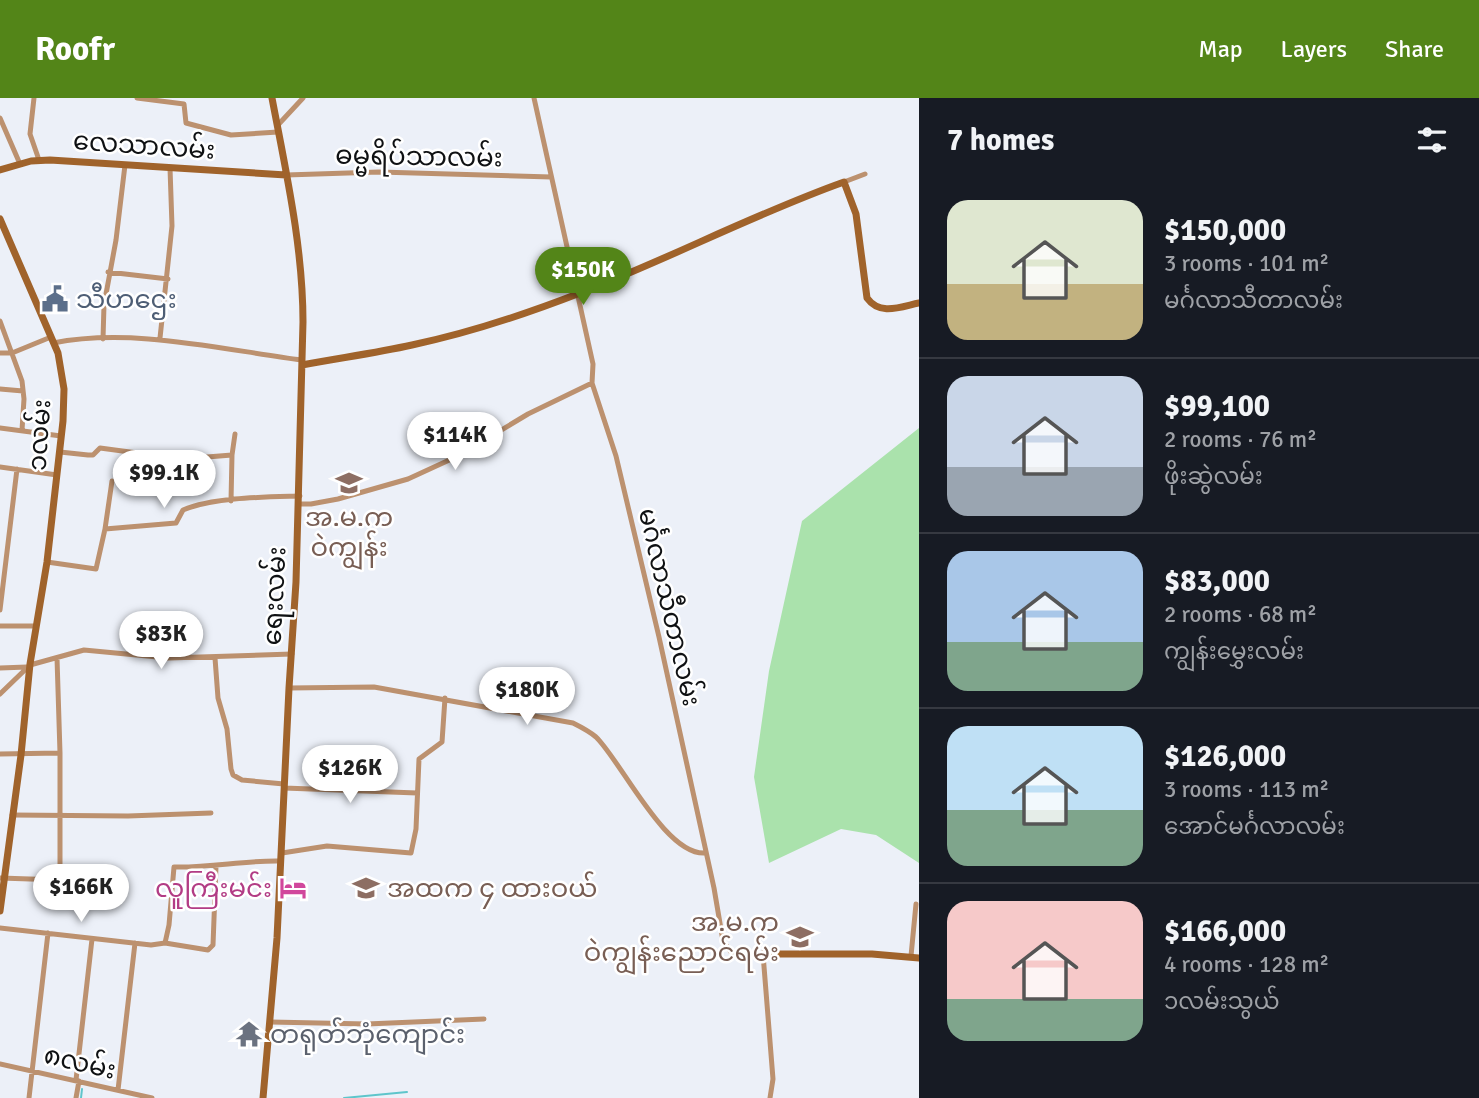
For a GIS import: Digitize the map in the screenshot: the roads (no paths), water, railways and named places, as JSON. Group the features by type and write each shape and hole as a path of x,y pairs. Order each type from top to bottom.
{"street":[{"path":"34,98 30,134 39,160"},
{"path":"137,98 184,104 186,123 231,135 278,129 303,98"},
{"name":"ရေးလမ်း","path":"263,1098 282,857 300,500 303,285 272,98"},
{"name":"မင်္ဂလာသီတာလမ်း","path":"534,98 593,364 592,383 616,456 726,946 731,952 741,955 763,954"},
{"path":"0,118 20,164"},
{"name":"လေသာလမ်း","path":"0,170 39,160 286,175"},
{"path":"103,339 108,272 116,240 125,165"},
{"path":"160,338 172,226 170,168"},
{"name":"ဓမ္မရိပ်သာလမ်း","path":"286,175 379,173 551,177"},
{"path":"0,353 12,353 52,340 160,338 302,363 445,337 578,293 707,240 804,196 865,174"},
{"path":"844,182 856,215 867,298 880,309 919,303"},
{"name":"၁လမ်း","path":"0,219 52,340 63,379 60,452 47,562 29,666 21,755 2,878 0,911"},
{"path":"108,272 168,279"},
{"path":"0,321 23,391 22,430"},
{"path":"105,528 176,523 186,508 231,501 300,500 311,504 408,479 458,456 528,414 592,383"},
{"path":"0,389 23,391"},
{"path":"0,428 61,436"},
{"path":"231,501 235,434"},
{"path":"60,452 93,455 100,448 182,459 232,455"},
{"path":"0,467 57,475"},
{"path":"0,610 17,469"},
{"path":"47,562 96,569 112,481"},
{"path":"0,626 36,626"},
{"path":"0,668 29,666 74,651 94,649 168,658 292,654"},
{"path":"2,878 60,880 57,658"},
{"path":"215,658 218,698 228,729 233,775 242,780 284,786 417,793"},
{"path":"0,694 29,666"},
{"path":"289,688 374,687 573,723 597,738 634,792 659,822 684,846 698,854 706,853"},
{"path":"164,943 169,925 174,867 216,866 282,857 327,846 411,853 416,829 419,759 442,742 445,698"},
{"path":"0,754 60,753"},
{"path":"12,815 211,813"},
{"path":"0,928 151,945 164,943 208,950 212,948 216,866"},
{"path":"770,1098 773,1079 763,954 915,957 916,904"},
{"path":"29,1098 48,933"},
{"path":"76,1098 92,939"},
{"path":"118,1090 135,943"},
{"path":"270,1022 367,1024 484,1019"},
{"name":"၈လမ်း","path":"0,1064 152,1098"}],"waterway":[{"path":"81,1098 82,1089"},
{"path":"344,1098 407,1092"}],"place":[{"name":"သီဟဌေး","path":"55,299"},
{"name":"အ.မ.က ဝဲကျွန်း","path":"349,483"},
{"name":"လူကြီးမင်း","path":"293,888"},
{"name":"အထက ၄ ထားဝယ်","path":"366,888"},
{"name":"အ.မ.က ဝဲကျွန်းညောင်ရမ်း","path":"800,937"},
{"name":"တရုတ်ဘုံကျောင်း","path":"249,1034"}]}
